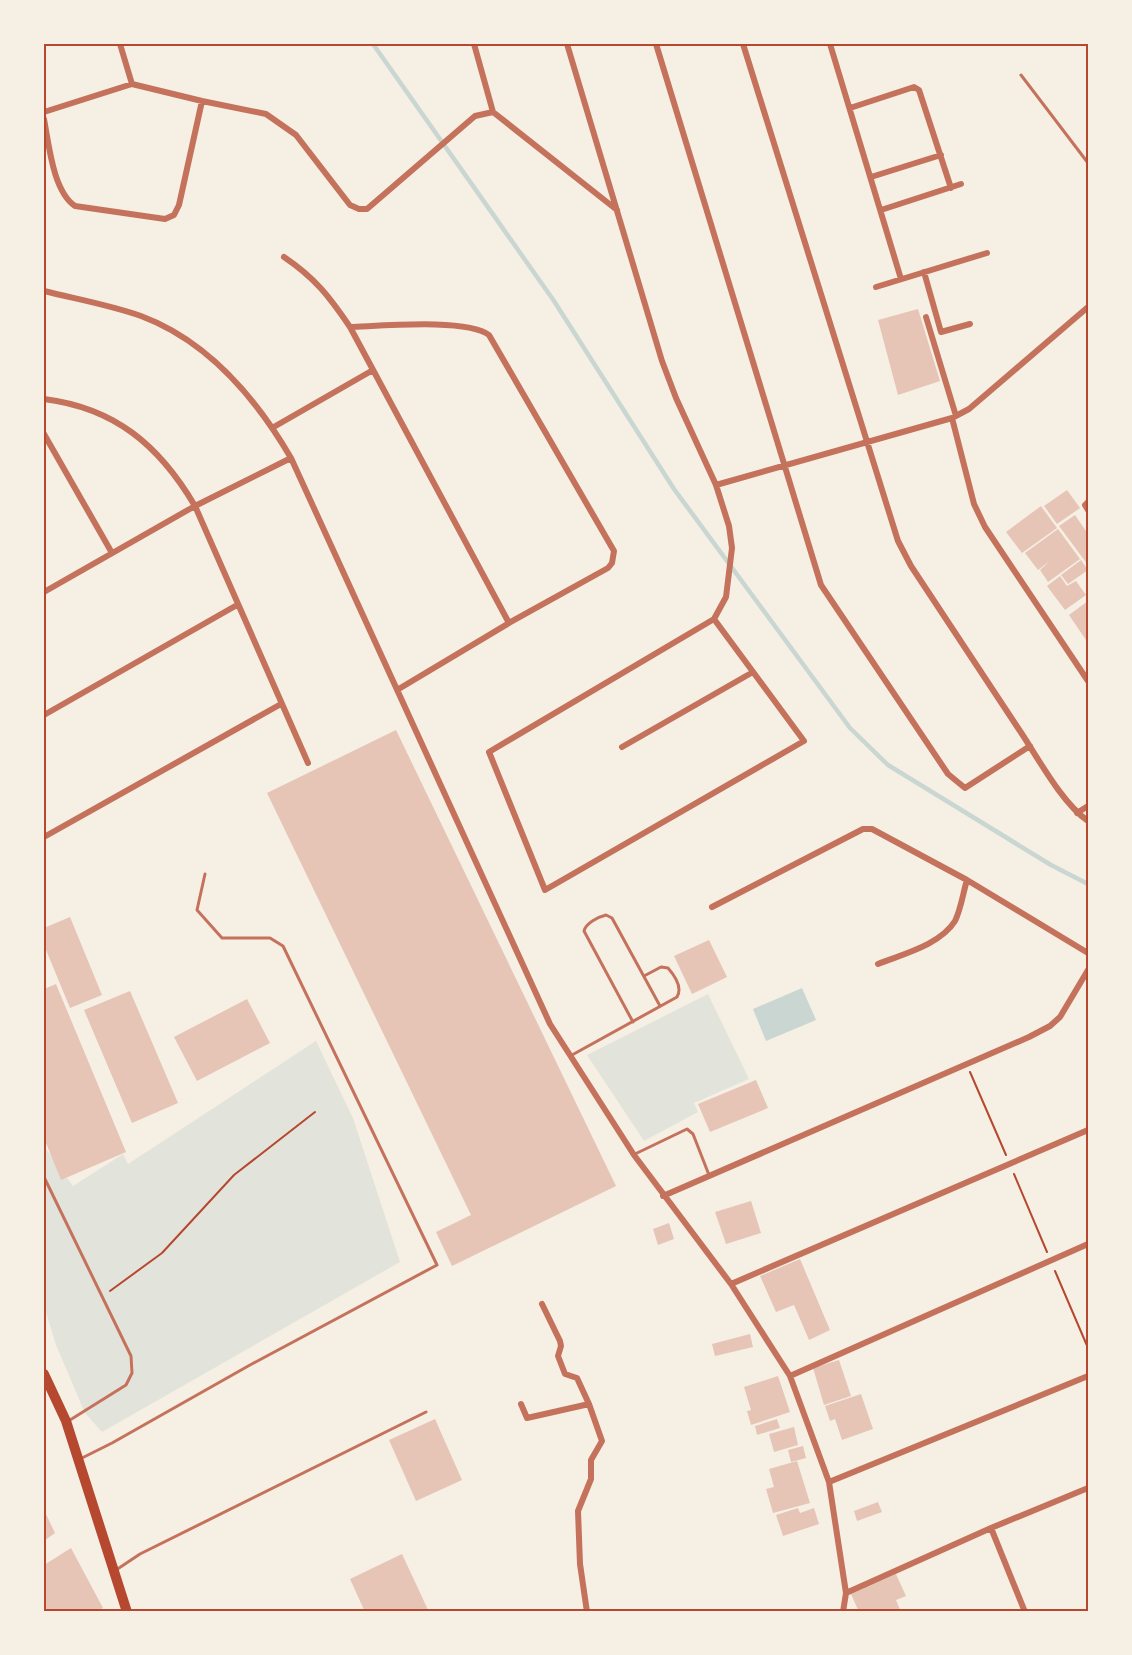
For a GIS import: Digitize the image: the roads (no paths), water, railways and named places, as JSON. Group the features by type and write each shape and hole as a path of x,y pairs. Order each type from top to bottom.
{"highway":[{"path":"44,1374 66,1421 127,1611"}],"street":[{"path":"120,44 132,84"},
{"path":"474,44 493,112 617,210"},
{"path":"567,44 662,361 676,398 716,485 729,526 732,548 726,597 714,620 489,752 545,890 804,741 714,620"},
{"path":"656,44 821,585 948,774 965,789 1030,747"},
{"path":"743,44 898,541 910,566 1030,747 1077,813 1089,821"},
{"path":"830,44 901,279"},
{"path":"44,112 132,84 266,114 296,135 350,205 359,209 367,208 475,116 493,112"},
{"path":"850,108 914,87 919,90 951,188"},
{"path":"44,119 59,188 66,200 75,206 165,219 174,215 178,205 202,101"},
{"path":"871,177 941,155"},
{"path":"880,210 961,184"},
{"path":"876,287 987,252"},
{"path":"284,257 314,279 331,298 350,327 509,623"},
{"path":"924,272 941,332 970,324"},
{"path":"44,291 123,310 160,324 178,334 216,362 235,381 251,399 291,458 550,1024 634,1155 731,1284 790,1376 829,1482 846,1593 843,1611"},
{"path":"716,485 954,417 969,410 1089,307"},
{"path":"927,317 954,417 974,504 986,527 1089,681"},
{"path":"350,327 436,324 477,329 489,335 612,544 614,557 608,568 509,623 398,690"},
{"path":"272,428 373,370"},
{"path":"44,399 86,408 130,431 165,461 181,483 195,506 237,606 308,763"},
{"path":"44,434 112,553"},
{"path":"44,592 195,506 291,458"},
{"path":"1089,502 1085,505 1089,510"},
{"path":"44,715 237,606"},
{"path":"622,747 753,672"},
{"path":"44,837 281,704"},
{"path":"1077,813 1089,806"},
{"path":"712,907 867,828 967,880 1089,953"},
{"path":"878,964 931,942 946,933 956,920 967,880"},
{"path":"663,1196 1050,1026 1060,1017 1089,970"},
{"path":"731,1284 1089,1130"},
{"path":"790,1376 1089,1244"},
{"path":"542,1304 560,1341 558,1356 565,1374 578,1378 602,1441 591,1460 591,1479 578,1511 580,1564 587,1611"},
{"path":"829,1482 1089,1376"},
{"path":"521,1404 528,1418 589,1404"},
{"path":"846,1593 991,1528 1089,1488"},
{"path":"991,1528 1025,1611"}],"lane":[{"path":"1021,75 1089,162"},
{"path":"78,1460 437,1265 283,946 270,938 222,938 197,910 205,874"},
{"path":"633,1022 585,935 586,925 603,915 610,916 660,1006"},
{"path":"570,1056 677,997 680,987 671,970 665,966 644,976"},
{"path":"634,1155 687,1129 693,1134 709,1176"},
{"path":"44,1177 131,1356 132,1373 126,1384 66,1421"},
{"path":"114,1570 140,1554 426,1412"}],"waterway":[{"path":"373,44 554,301 674,489 850,728 888,765 1051,865 1088,884"}]}
